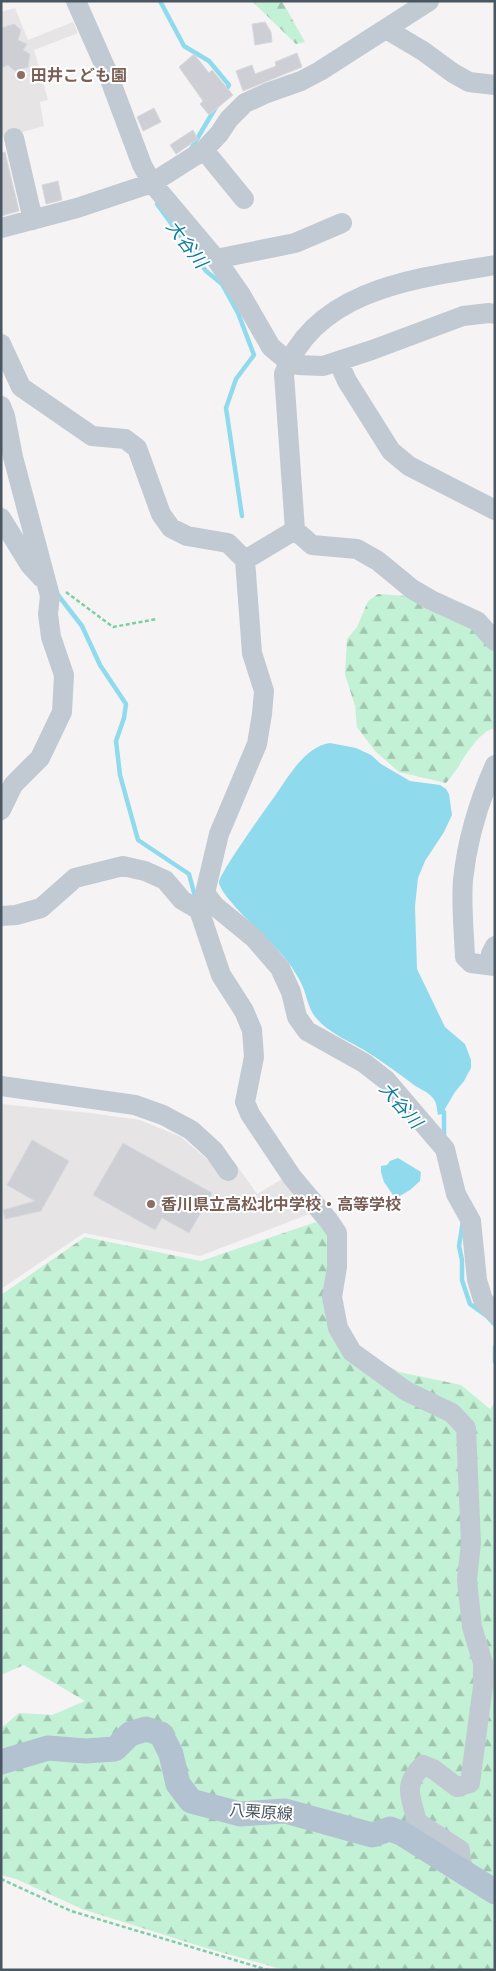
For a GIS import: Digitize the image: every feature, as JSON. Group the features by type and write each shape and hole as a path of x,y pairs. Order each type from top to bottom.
{"main road":[{"name":"八栗原線","path":"1,1762 48,1748 86,1751 115,1749 130,1734 146,1729 161,1734 171,1754 178,1784 191,1801 240,1814 285,1811 372,1834 390,1829 401,1833 495,1892"}],"street":[{"path":"76,1 106,69 142,165 160,178 241,295 271,347 288,361 298,365 322,366 463,316 495,314"},
{"path":"1,228 77,208 160,178 199,153 219,134 229,119 245,103 301,81 386,29 421,4"},
{"path":"386,29 469,82 495,85"},
{"path":"14,138 33,220"},
{"path":"199,153 244,199"},
{"path":"216,259 295,243 342,223"},
{"path":"495,266 433,275 362,296 339,307 319,322 302,340 288,361 284,374 295,530 312,545 356,549 364,553 378,561 412,589 477,621 495,641"},
{"path":"1,344 21,387 92,436 125,438 137,448 161,514 171,528 187,536 228,543 246,560 252,653 264,691 262,714 257,744 219,834 202,901 221,975 244,1011 252,1030 254,1057 245,1102 250,1114 292,1177 337,1233 337,1267 332,1297 338,1328 352,1352 406,1391 452,1413 466,1428 471,1543 467,1580 472,1627 483,1663 483,1686 470,1783 457,1787 433,1769 423,1765 412,1776 409,1786 417,1822 460,1850 463,1872"},
{"path":"338,361 347,381 391,452 408,466 495,510"},
{"path":"1,406 50,596 48,614 50,637 64,675 62,712 40,758 14,785 1,810"},
{"path":"1,518 30,565 47,583"},
{"path":"246,560 295,530"},
{"path":"495,765 488,781 472,833 463,880 463,923 465,957 471,963 495,966"},
{"path":"1,916 16,915 41,908 75,878 123,866 165,880 182,900 202,901 215,906 254,938 280,968 291,992 296,1017 307,1031 364,1063 386,1080 446,1149 456,1194 471,1221 477,1280 483,1300 495,1314"},
{"path":"495,946 492,954 495,962"},
{"path":"1,1086 135,1105 163,1115 191,1130 214,1151 228,1170"}],"path":[{"path":"47,583 60,588 113,627 157,619"},
{"path":"1,1880 71,1911 268,1970"}],"shaded area":[{"name":"田井こども園","path":"15,8 28,40 73,22 78,33 34,50 48,100 40,102 44,126 1,138 1,12"},
{"name":"香川県立高松北中学校・高等学校","path":"1,1104 140,1120 181,1137 216,1167 233,1160 257,1194 284,1178 309,1214 200,1256 84,1233 1,1289"}],"green space":[{"path":"252,1 282,1 305,42 296,44"},
{"path":"378,594 407,596 474,627 495,649 495,728 481,736 474,743 446,783 399,772 375,751 357,727 355,706 345,674 347,639 357,627 368,601"},
{"path":"316,1222 332,1236 337,1337 399,1372 461,1385 490,1409 495,1402 495,1970 285,1970 209,1949 82,1909 16,1879 1,1875 1,1728 19,1713 52,1715 85,1701 24,1665 1,1675 1,1295 85,1237 201,1261"}],"water":[{"path":"330,743 356,748 371,755 381,764 410,781 440,785 449,794 452,815 444,832 425,861 418,878 415,906 417,969 445,1027 465,1044 471,1060 471,1068 442,1114 438,1115 435,1101 428,1093 371,1054 333,1033 317,1019 292,967 232,904 219,882 243,842 296,766 312,751"},
{"path":"398,1158 421,1172 420,1181 398,1197 393,1195 384,1182 381,1166 387,1165 390,1161"}],"building":[{"path":"265,22 271,32 272,42 255,45 252,24"},
{"path":"14,24 21,30 18,40 27,44 23,50 30,54 28,67 15,71 8,65 1,68 1,28"},
{"path":"297,53 302,67 243,91 236,71 252,65 255,74 276,66 275,62"},
{"path":"194,54 209,73 212,70 233,95 209,115 200,104 203,101 179,67"},
{"path":"154,108 161,122 143,131 137,117"},
{"path":"193,130 198,139 176,154 170,145"},
{"path":"5,152 19,211 1,216 1,153"},
{"path":"58,181 62,200 46,204 42,185"},
{"path":"32,1140 69,1161 41,1211 5,1219 3,1210 35,1201 7,1185"},
{"path":"123,1143 212,1193 189,1233 162,1218 155,1230 93,1195"}],"waterway":[{"name":"大谷川","path":"160,1 184,46 209,61 229,85 224,94"},
{"name":"大谷川","path":"191,149 216,107"},
{"name":"大谷川","path":"159,201 157,204 206,271 222,284 238,313 254,355 236,379 226,408 242,516"},
{"path":"58,595 82,626 100,665 126,704 124,718 116,741 120,775 138,840 189,874 196,900"},
{"path":"444,1112 444,1136"},
{"name":"大谷川","path":"463,1221 459,1246 462,1260 462,1280 470,1304 488,1317 495,1325"},
{"name":"大谷川","path":"495,1347 495,1362"}],"place":[{"name":"田井こども園","path":"21,75"},
{"name":"香川県立高松北中学校・高等学校","path":"151,1204"}]}
